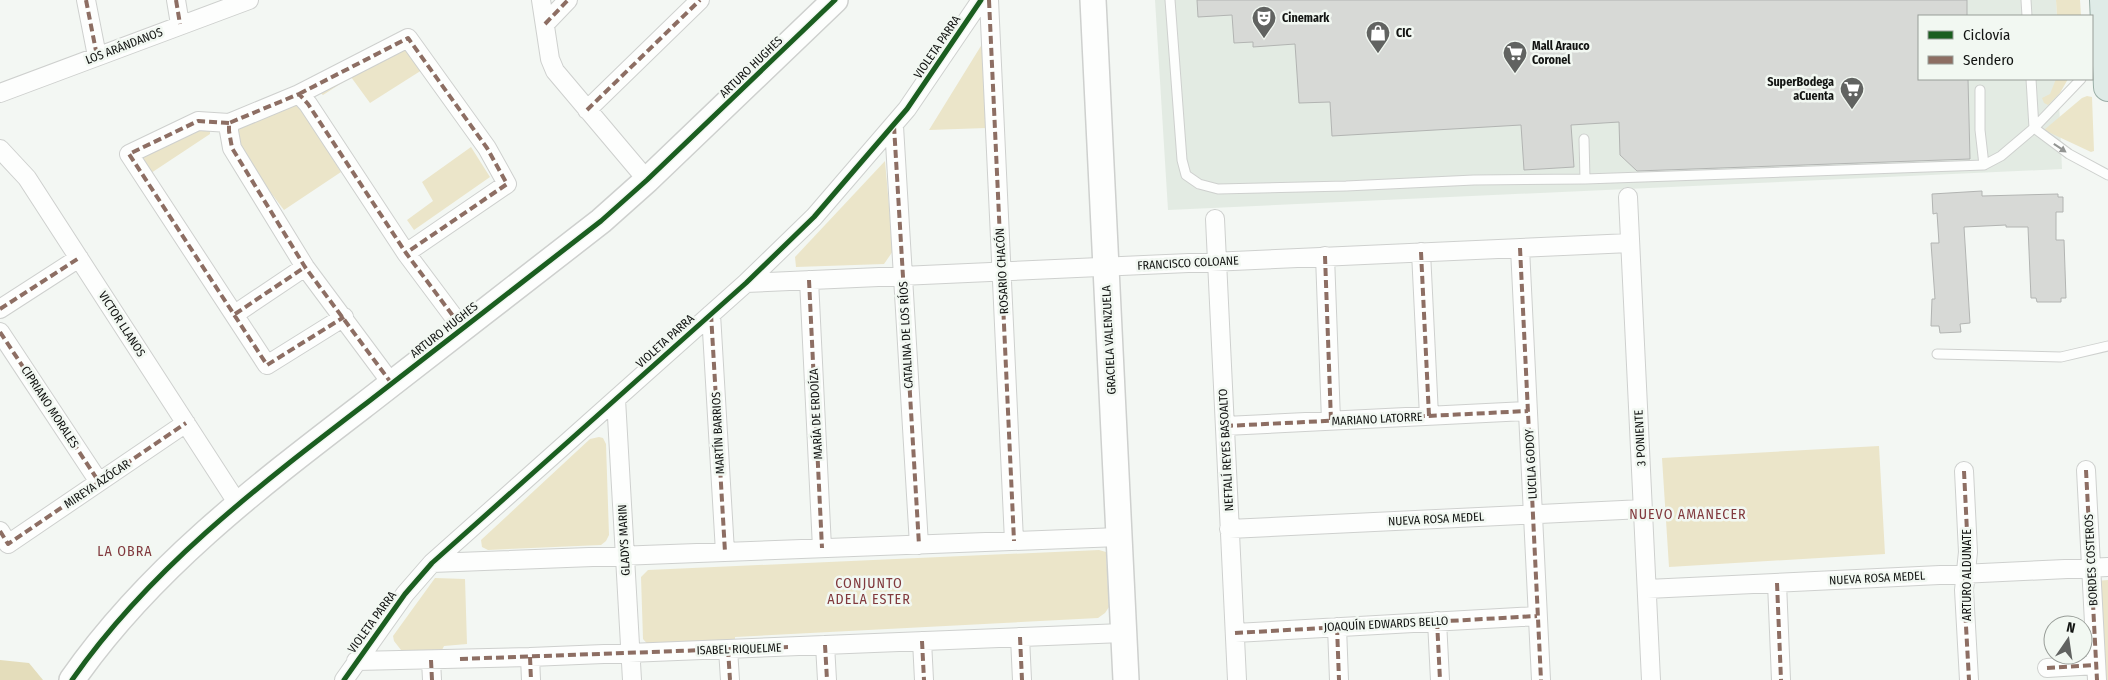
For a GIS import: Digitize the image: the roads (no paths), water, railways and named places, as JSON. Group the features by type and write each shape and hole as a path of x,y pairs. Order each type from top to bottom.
{"main road":[{"path":"2104,0 2101,52 2108,87"}],"street":[{"path":"86,0 97,56"},
{"path":"176,0 180,24"},
{"name":"LOS ARÁNDANOS","path":"0,92 249,0"},
{"path":"541,0 550,59 554,71 647,180"},
{"path":"545,24 568,0"},
{"path":"587,110 700,0"},
{"name":"ARTURO HUGHES","path":"72,680 102,641 132,607 238,504 601,221 647,180 835,0"},
{"name":"VIOLETA PARRA","path":"344,680 405,594 432,563 711,314 814,217 894,126 981,0"},
{"name":"ROSARIO CHACÓN","path":"989,0 1014,541"},
{"name":"GRACIELA VALENZUELA","path":"1093,0 1126,680"},
{"path":"344,317 267,365 129,154 198,122 229,123 299,94 408,38 487,148 507,184 406,253"},
{"path":"299,94 308,104 406,253 462,328"},
{"path":"229,123 232,148 305,267 392,384"},
{"name":"CATALINA DE LOS RÍOS","path":"894,126 919,545"},
{"name":"VICTOR LLANOS","path":"0,149 27,178 238,504"},
{"name":"3 PONIENTE","path":"1628,196 1651,680"},
{"name":"NEFTALÍ REYES BASOALTO","path":"1215,219 1237,680"},
{"name":"FRANCISCO COLOANE","path":"746,282 1630,243"},
{"name":"LUCILA GODOY","path":"1520,248 1541,680"},
{"path":"1421,252 1429,416"},
{"path":"1325,256 1331,421"},
{"path":"0,310 79,258"},
{"path":"235,314 305,267"},
{"name":"MARÍA DE ERDOÍZA","path":"809,280 822,548"},
{"name":"MARTÍN BARRIOS","path":"711,314 725,552"},
{"name":"CIPRIANO MORALES","path":"0,332 99,482"},
{"name":"GLADYS MARIN","path":"616,399 632,680"},
{"name":"MARIANO LATORRE","path":"1225,426 1528,411"},
{"name":"MIREYA AZÓCAR","path":"4,537 99,482 186,423"},
{"name":"BORDES COSTEROS","path":"2086,470 2100,568 2096,672"},
{"name":"ARTURO ALDUNATE","path":"1964,471 1968,552 1964,590 1969,680"},
{"name":"NUEVA ROSA MEDEL","path":"1229,529 1643,509"},
{"path":"432,563 1118,537"},
{"name":"NUEVA ROSA MEDEL","path":"1647,589 2100,568"},
{"path":"1777,583 1781,680"},
{"name":"JOAQUÍN EDWARDS BELLO","path":"1235,633 1537,616"},
{"path":"1437,622 1440,680"},
{"path":"1337,627 1339,680"},
{"name":"ISABEL RIQUELME","path":"356,661 530,657 1123,633"},
{"path":"1020,638 1022,680"},
{"path":"922,641 924,680"},
{"path":"825,645 827,680"},
{"path":"728,649 730,680"},
{"path":"530,657 531,680"},
{"path":"431,660 432,680"},
{"path":"2047,668 2096,672"}],"lane":[{"path":"1170,0 1182,160 1186,175 1199,184 1218,189 1984,166 2001,156 2034,128 2080,80"},
{"path":"2026,0 2027,15"},
{"path":"2031,80 2034,128 2069,154 2108,175"},
{"path":"1980,90 1980,130 1984,166"},
{"path":"1584,139 1585,179"},
{"path":"1937,354 2061,357 2108,346"}],"place":[{"name":"Cinemark","path":"1264,39"},
{"name":"CIC","path":"1378,54"},
{"name":"Mall Arauco Coronel","path":"1515,74"},
{"name":"SuperBodega aCuenta","path":"1852,110"}],"district":[{"name":"NUEVO AMANECER","path":"1688,514"},
{"name":"LA OBRA","path":"125,551"},
{"name":"CONJUNTO ADELA ESTER","path":"869,592"}]}
